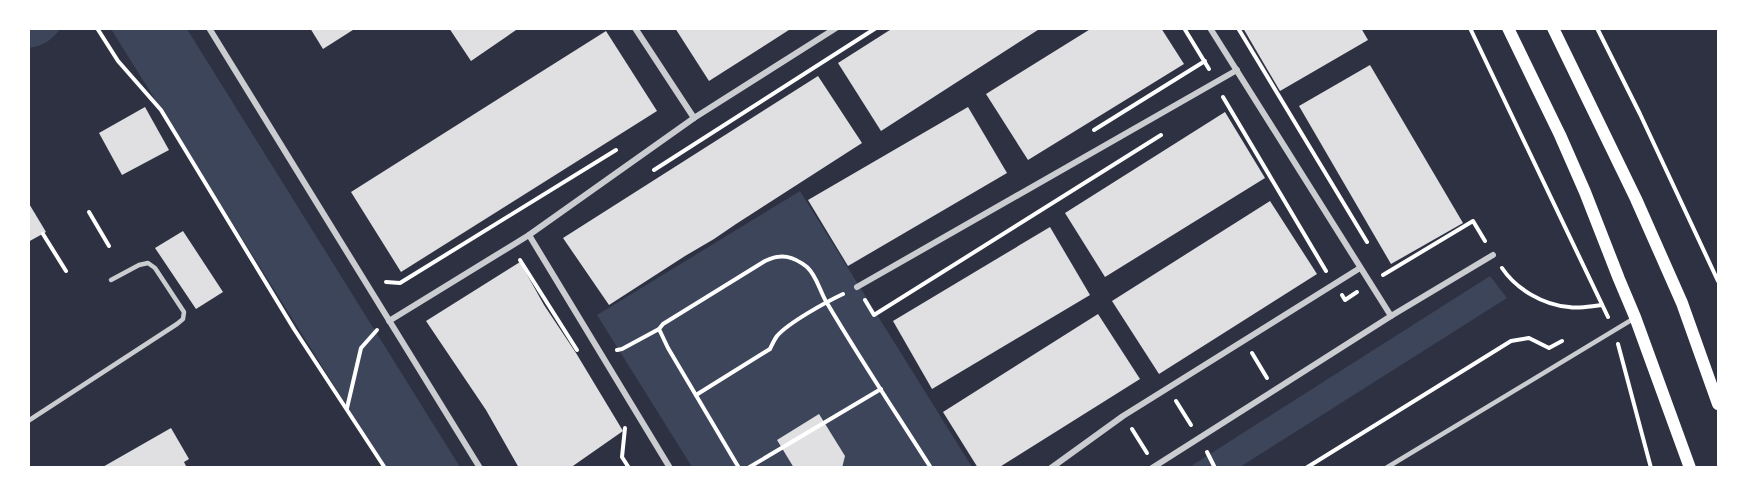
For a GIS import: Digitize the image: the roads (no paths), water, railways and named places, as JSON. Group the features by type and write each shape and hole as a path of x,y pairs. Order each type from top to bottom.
{"main road":[{"path":"1508,28 1560,135 1635,317 1690,468"},
{"path":"1552,28 1636,200 1682,303 1719,404"}],"street":[{"path":"209,28 480,468"},
{"path":"635,28 694,118"},
{"path":"389,321 529,235 694,118 836,28"},
{"path":"1210,28 1391,316"},
{"path":"857,287 1237,70"},
{"path":"529,235 670,468"},
{"path":"1154,466 1391,316 1493,255"},
{"path":"1051,468 1123,416 1360,268"}],"lane":[{"path":"28,421 135,353 183,319 184,312 155,268 148,264 138,265 111,280"},
{"path":"1386,468 1635,317"}]}
